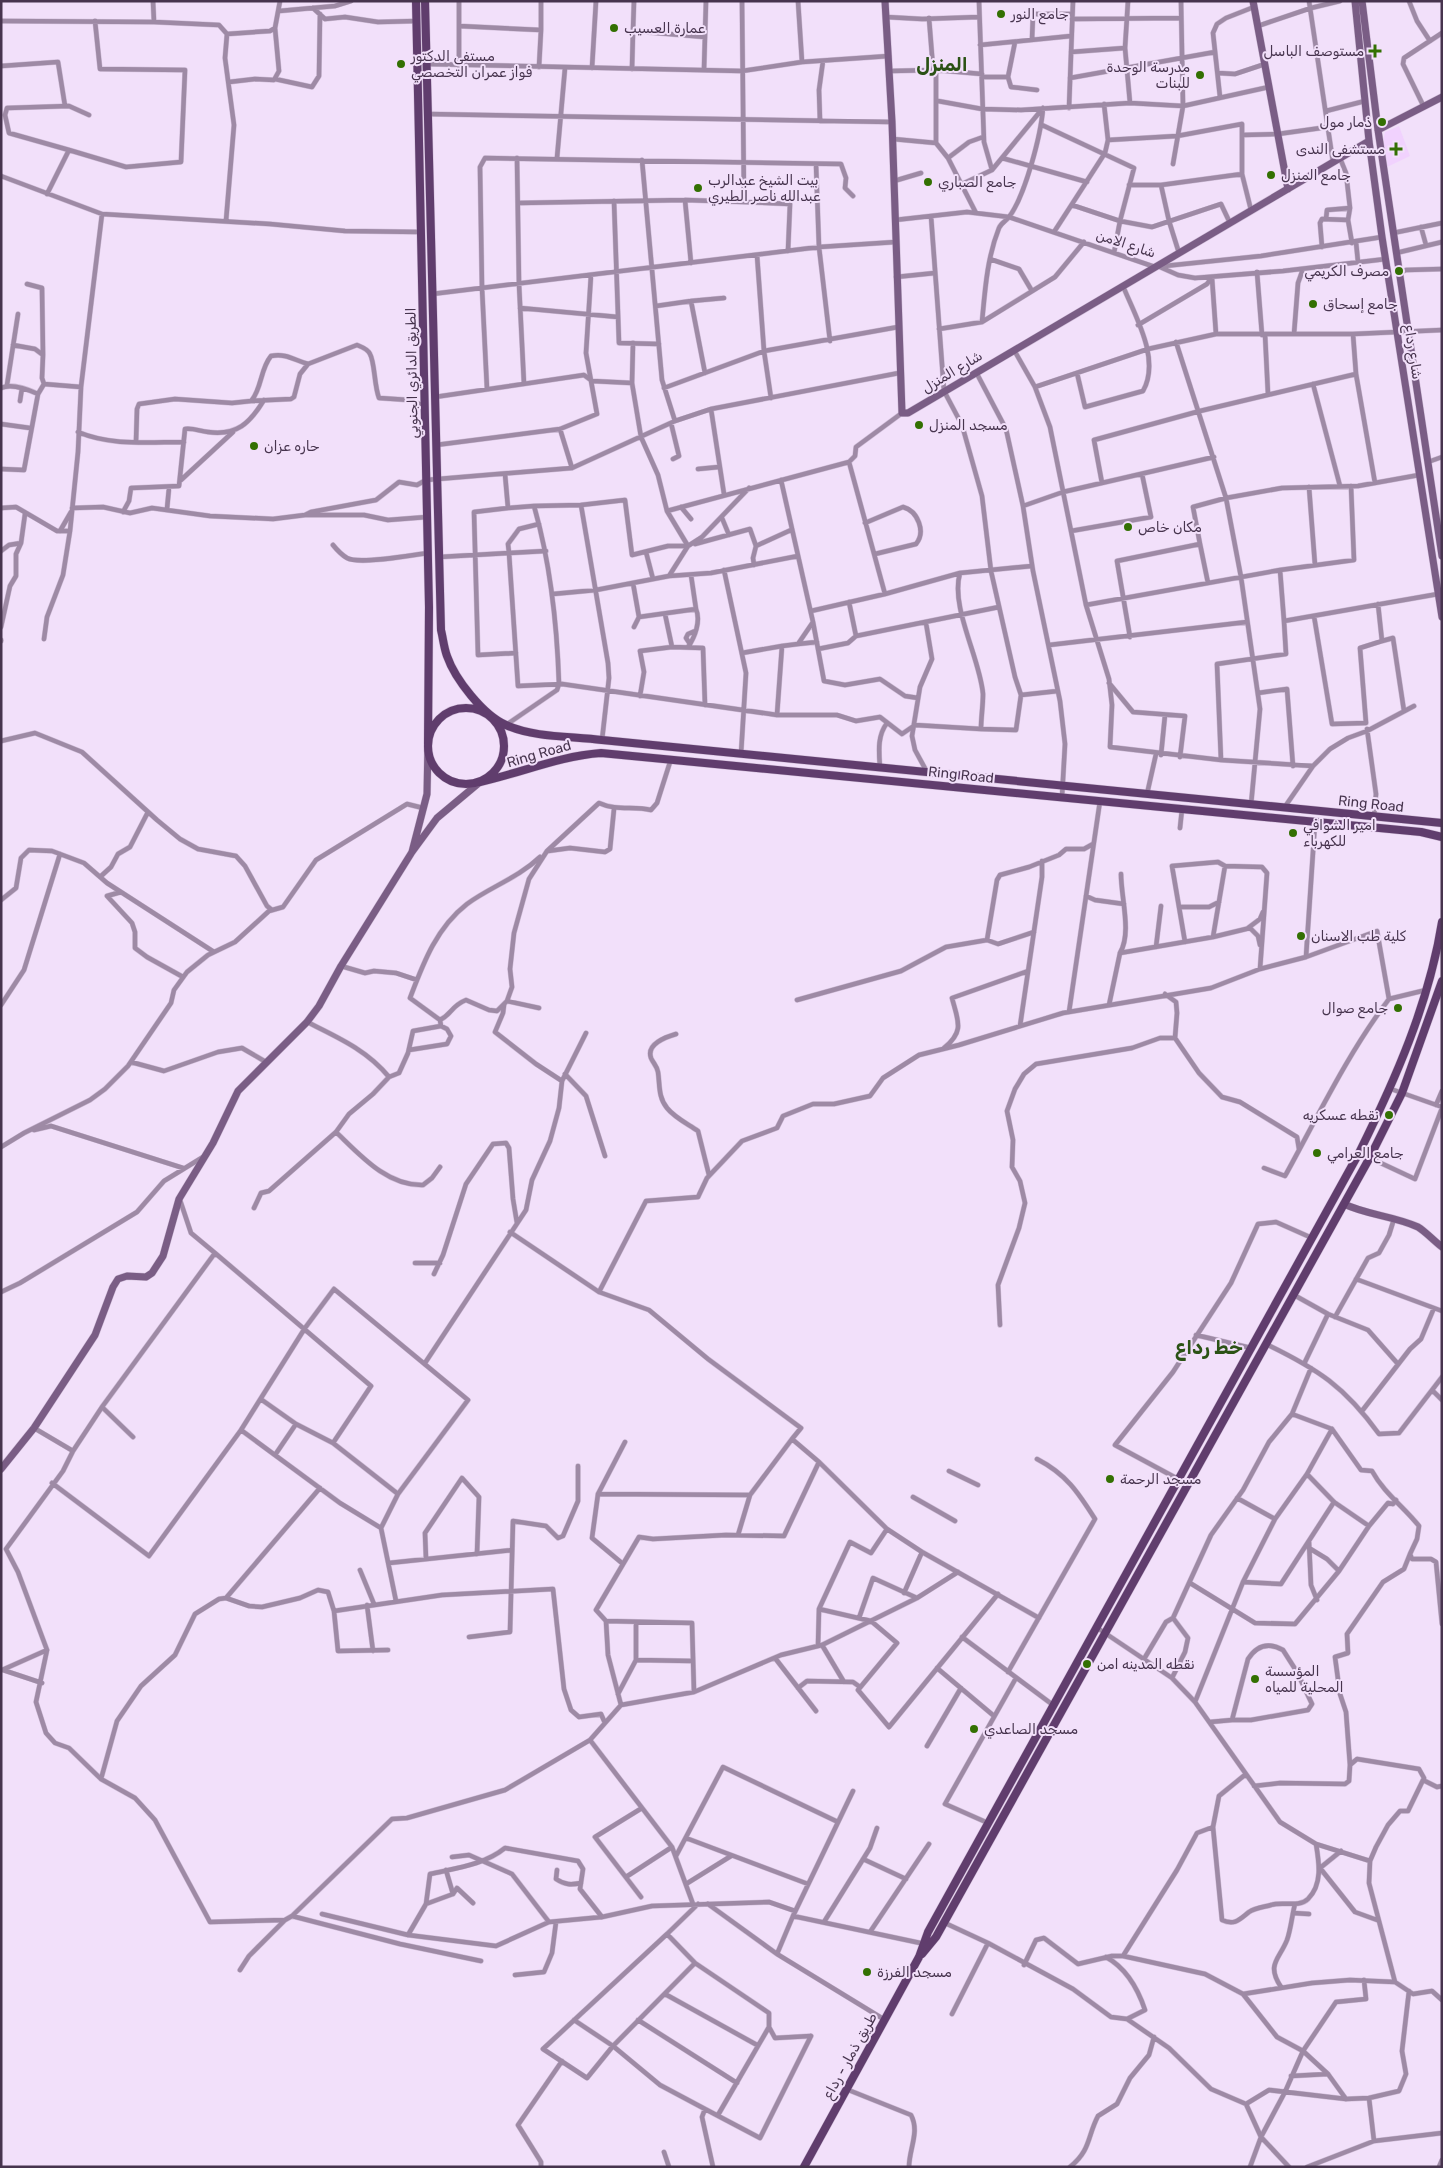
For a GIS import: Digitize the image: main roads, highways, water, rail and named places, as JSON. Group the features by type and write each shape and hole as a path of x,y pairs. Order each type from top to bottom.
{"main road":[{"name":"الطريق الدائري الجنوبي","path":"416,1 428,553 428,744"},
{"name":"الطريق الدائري الجنوبي","path":"425,1 441,630 446,655 454,673 494,719"},
{"path":"471,708 484,711 494,719 503,735 504,754 500,766 491,776 480,782 468,785 455,783 444,778 435,768 429,757 428,744 431,732 437,721 453,710 471,708"},
{"name":"Ring Road","path":"494,719 506,725 531,732 602,740 1442,823"},
{"name":"Ring Road","path":"480,782 578,755 601,753 1421,832 1442,837"},
{"path":"1180,798 1180,809"},
{"path":"926,1945 928,1932 1359,1153 1390,1089 1426,990 1442,922"},
{"path":"926,1945 944,1923 1369,1158 1402,1093 1442,981"},
{"path":"1359,1153 1369,1158"},
{"path":"1201,1438 1209,1446"},
{"path":"1171,1493 1180,1500"},
{"path":"1069,1676 1078,1682"},
{"name":"طريق ذمار - رداع","path":"804,2167 926,1945"}],"place":[{"name":"جامع النور","path":"1001,14"},
{"name":"عمارة العسيب","path":"614,28"},
{"name":"مستوصف الباسل","path":"1375,51"},
{"name":"مستفى الدكتور فواز عمران التخصصي","path":"401,64"},
{"name":"مدرسة الوحدة للبنات","path":"1200,75"},
{"name":"ذمار مول","path":"1382,122"},
{"name":"مستشفى الندى","path":"1396,149"},
{"name":"جامع المنزل","path":"1271,175"},
{"name":"جامع الصباري","path":"928,182"},
{"name":"بيت الشيخ عبدالرب عبدالله ناصر الطيري","path":"698,188"},
{"name":"مصرف الكريمي","path":"1399,271"},
{"name":"جامع إسحاق","path":"1313,304"},
{"name":"مسجد المنزل","path":"919,425"},
{"name":"حاره عزان","path":"254,446"},
{"name":"مكان خاص","path":"1128,527"},
{"name":"امير الشوافي للكهرباء","path":"1293,833"},
{"name":"كلية طب الاسنان","path":"1301,936"},
{"name":"جامع صوال","path":"1398,1008"},
{"name":"نقطه عسكريه","path":"1389,1115"},
{"name":"جامع العرامي","path":"1317,1153"},
{"name":"مسجد الرحمة","path":"1110,1479"},
{"name":"نقطه المدينه امن","path":"1087,1664"},
{"name":"المؤسسة المحلية للمياه","path":"1255,1679"},
{"name":"مسجد الصاعدي","path":"974,1729"},
{"name":"مسجد الفرزة","path":"867,1972"}],"district":[{"name":"المنزل","path":"942,64"},
{"name":"خط رداع","path":"1209,1347"}]}
